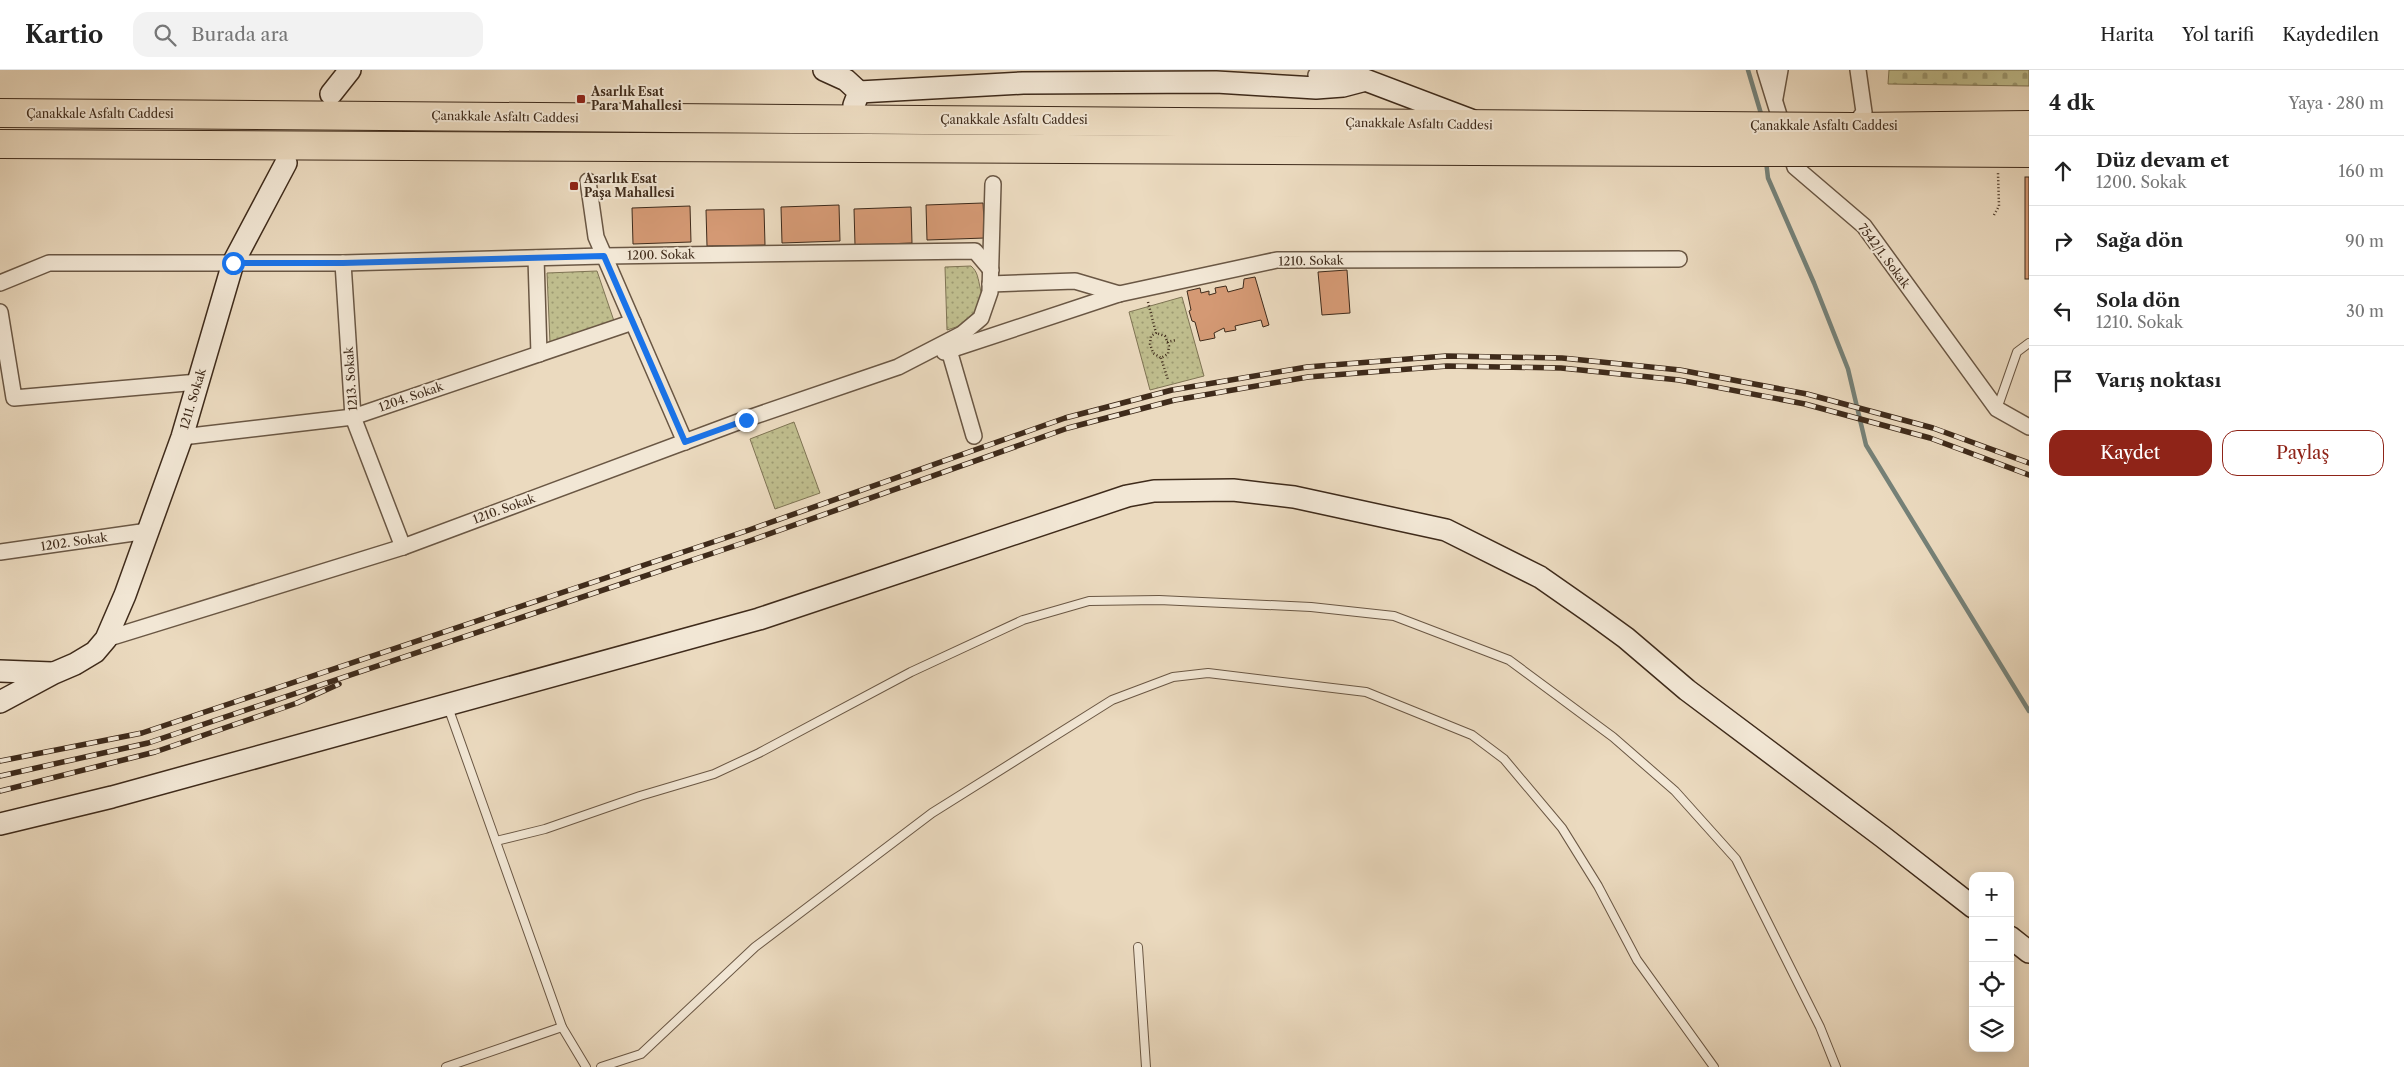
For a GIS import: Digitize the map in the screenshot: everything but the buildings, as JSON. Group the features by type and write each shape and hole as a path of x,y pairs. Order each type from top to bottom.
{"highway":[{"name":"Çanakkale Asfaltı Caddesi","path":"0,113 1483,125 1709,139"},
{"name":"Çanakkale Asfaltı Caddesi","path":"1853,140 2029,125"},
{"name":"Çanakkale Asfaltı Caddesi","path":"0,144 1709,139 1853,140 2029,153"}],"street":[{"path":"331,94 350,70"},
{"path":"824,70 846,80 859,92 1072,76 1216,82 1318,76 1343,86 1362,75"},
{"path":"1339,70 1362,75 1483,125"},
{"path":"1765,70 1774,99"},
{"name":"7542/1. Sokak","path":"1780,70 1774,99 1795,167 1864,226 1997,409 2029,427"},
{"path":"1853,140 1864,112 1858,70"},
{"path":"846,121 859,92"},
{"name":"1211. Sokak","path":"106,639 125,594 182,437 233,263 286,163"},
{"path":"588,181 596,237 685,442"},
{"name":"1210. Sokak","path":"898,367 962,334 981,318 990,292 994,184"},
{"name":"1200. Sokak","path":"0,283 49,262 343,263 604,256 975,250 990,277"},
{"path":"536,258 539,354"},
{"name":"1210. Sokak","path":"106,639 402,547 685,442 898,367 1119,294 1278,260 1679,259"},
{"name":"1213. Sokak","path":"343,263 353,417 402,547"},
{"path":"990,277 1075,281 1119,294"},
{"path":"0,312 14,398 198,382"},
{"name":"1204. Sokak","path":"182,437 353,417 633,322"},
{"path":"949,350 974,436"},
{"path":"0,824 112,797 814,602 912,567 1127,496 1154,491 1232,490 1294,497 1446,530 1540,577 1626,638 1687,690 1969,904"},
{"name":"1202. Sokak","path":"0,552 148,531"},
{"path":"6,697 85,658 94,652 106,639"},
{"path":"5,675 54,673"},
{"path":"2014,940 2029,952"}],"lane":[{"path":"1997,409 2017,352 2029,343"},
{"path":"496,841 545,828 714,774 759,753 911,672 1023,620 1089,601 1159,600 1311,607 1394,616 1509,660 1613,737 1675,791 1736,859 1820,1027 1836,1067"},
{"path":"601,1067 641,1054 755,947 932,813 1112,700 1173,677 1208,673 1366,692 1472,735 1504,759 1562,828 1598,886 1637,960 1714,1067"},
{"path":"447,705 562,1027 586,1067"},
{"path":"1138,947 1146,1067"},
{"path":"446,1067 562,1027"}],"path":[{"path":"1994,215 1999,206 1998,170 2005,170"},
{"path":"1145,289 1156,333"},
{"path":"1156,333 1165,336 1167,342 1168,354 1160,358"},
{"path":"1156,333 1151,336 1151,347 1153,354 1160,358 1168,380"},
{"path":"1167,342 1176,340"},
{"path":"1146,348 1151,347"}],"green space":[{"path":"1889,70 2029,70 2029,86 1888,84"},
{"path":"971,266 976,273 980,287 981,304 978,311 969,320 947,330 945,267"},
{"path":"597,271 614,321 550,343 547,273"},
{"path":"1182,297 1204,376 1150,390 1129,312"},
{"path":"794,422 820,493 775,509 750,439"}],"waterway":[{"path":"1748,70 1762,117"},
{"path":"1766,161 1768,178 1814,283 1848,369 1866,445 2029,711"}],"railway":[{"path":"0,761 142,733 749,530 1065,418 1172,390 1307,367 1446,356 1562,358 1680,370 1807,394 1933,428 2029,463"},
{"path":"0,776 148,743 752,540 1068,428 1175,400 1308,377 1447,366 1561,368 1679,380 1805,404 1930,438 2029,475"},
{"path":"0,791 155,752 297,703 339,684"}],"place":[{"name":"Asarlık Esat Para Mahallesi","path":"581,99"},
{"name":"Asarlık Esat Paşa Mahallesi","path":"574,186"}],"route":[{"path":"233,263 343,263 604,256 685,442 746,420"}]}
